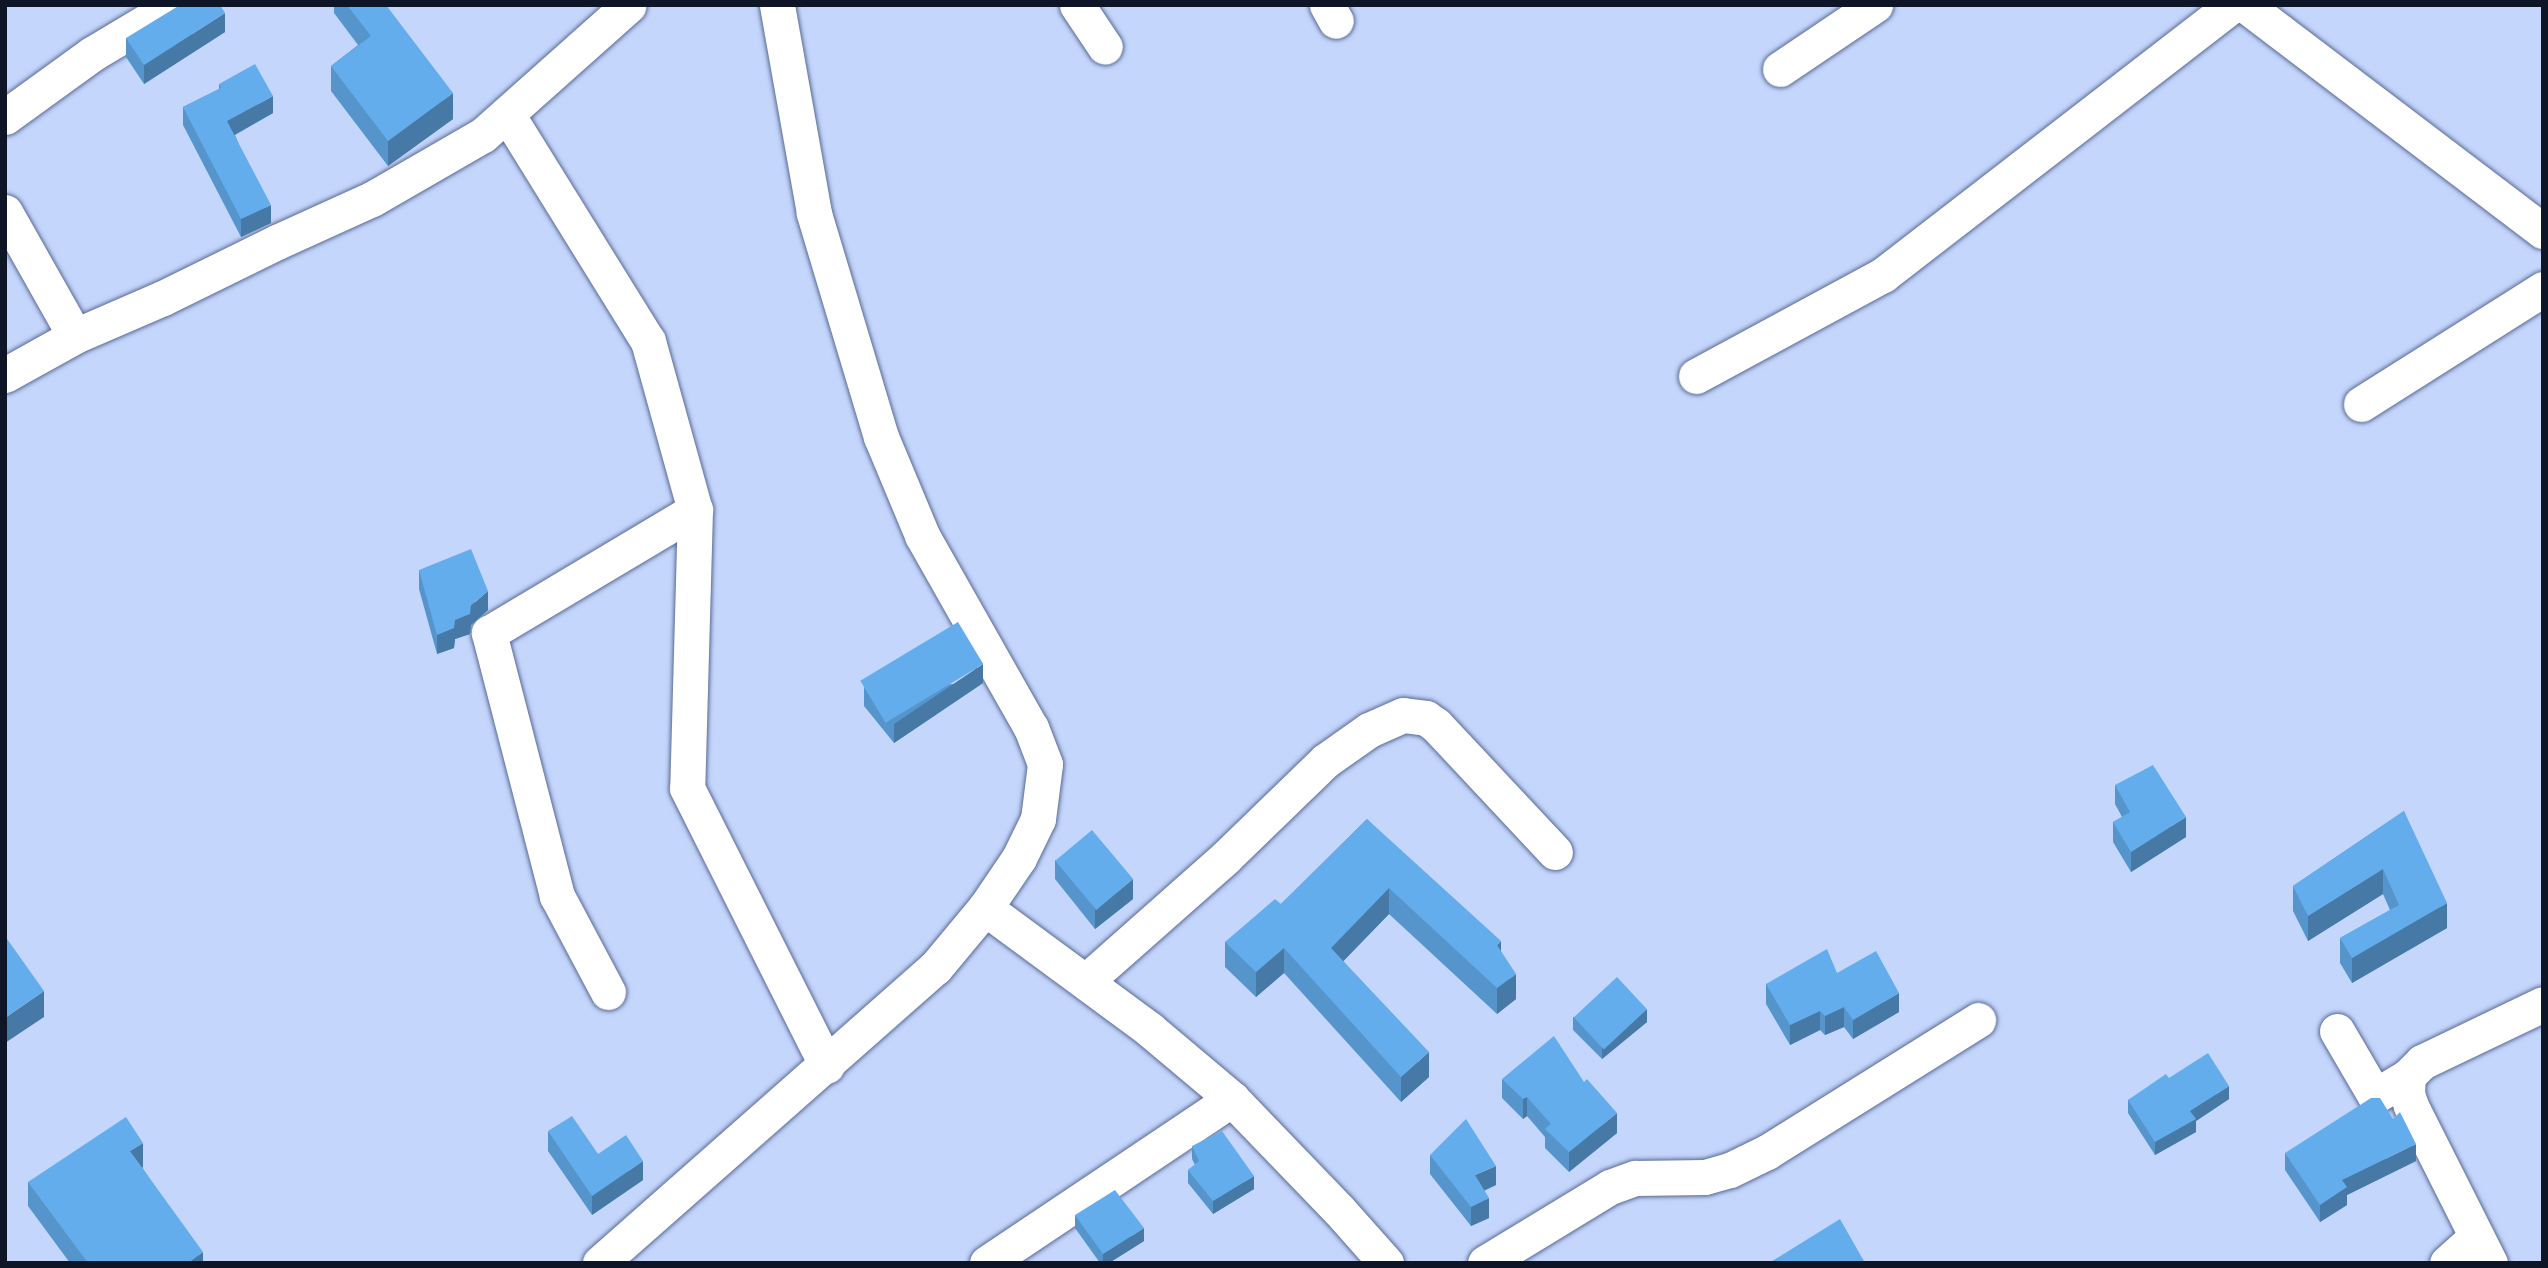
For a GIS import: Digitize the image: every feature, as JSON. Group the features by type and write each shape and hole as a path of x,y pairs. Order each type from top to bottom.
{"street":[{"path":"5,117 92,54 174,5"},
{"path":"5,375 75,336 372,200 483,135 629,5"},
{"path":"600,1263 827,1066 935,968 985,908 1019,858 1038,819 1045,764 1031,728 922,535 881,438 814,213 777,5"},
{"path":"1077,5 1105,47"},
{"path":"1780,69 1875,5"},
{"path":"1696,376 1883,275 2232,5"},
{"path":"2245,5 2543,231"},
{"path":"507,114 648,341 695,510 687,789 827,1066"},
{"path":"5,212 75,336"},
{"path":"2361,404 2543,289"},
{"path":"608,992 556,896 489,633 695,510"},
{"path":"1086,981 1226,857 1325,761 1369,730 1390,719 1419,716 1436,724 1555,852"},
{"path":"985,908 1149,1029 1232,1099 1386,1263"},
{"path":"2337,1031 2375,1096 2408,1076 2422,1062 2543,1004"},
{"path":"1485,1263 1610,1186 1635,1178 1705,1177 1730,1170 1767,1152 1978,1020"},
{"path":"2408,1076 2407,1094 2411,1106 2483,1250 2447,1263"},
{"path":"987,1263 1232,1099"}],"building":[{"path":"180,5 220,5 225,13 144,65 126,38"},
{"path":"347,5 386,5 453,93 388,141 331,66 371,36"},
{"path":"255,64 273,96 227,121 271,205 241,219 183,107 221,88 219,84"},
{"path":"471,549 488,591 471,605 470,614 455,620 454,628 437,635 419,570"},
{"path":"958,622 983,664 886,723 860,681"},
{"path":"2153,765 2186,817 2131,852 2113,822 2130,812 2115,785"},
{"path":"2404,811 2447,903 2352,958 2340,938 2399,905 2383,869 2308,916 2293,886"},
{"path":"1367,819 1501,941 1497,945 1516,974 1497,988 1389,888 1331,948 1429,1052 1401,1077 1284,948 1256,972 1225,942 1275,899 1281,904"},
{"path":"1092,830 1133,879 1096,910 1055,861"},
{"path":"5,936 44,991 5,1018"},
{"path":"1827,949 1837,973 1876,951 1899,993 1853,1020 1844,1007 1825,1016 1820,1011 1790,1025 1766,984"},
{"path":"1617,977 1647,1009 1604,1049 1574,1017"},
{"path":"1554,1036 1584,1082 1587,1079 1617,1113 1569,1152 1545,1129 1551,1124 1527,1097 1523,1099 1502,1079"},
{"path":"2208,1053 2229,1086 2190,1111 2196,1119 2155,1142 2128,1100 2166,1074 2169,1078"},
{"path":"2371,1098 2380,1098 2393,1119 2400,1112 2416,1144 2342,1180 2347,1187 2320,1205 2285,1153"},
{"path":"572,1116 598,1154 626,1135 643,1161 592,1196 548,1131"},
{"path":"126,1117 143,1143 130,1151 203,1252 188,1263 88,1263 28,1182"},
{"path":"1466,1119 1496,1166 1475,1175 1489,1198 1471,1207 1430,1155"},
{"path":"1222,1131 1254,1176 1213,1201 1188,1170 1199,1161 1192,1146"},
{"path":"1115,1190 1144,1228 1103,1254 1075,1215"},
{"path":"1840,1219 1865,1263 1769,1263"}]}
